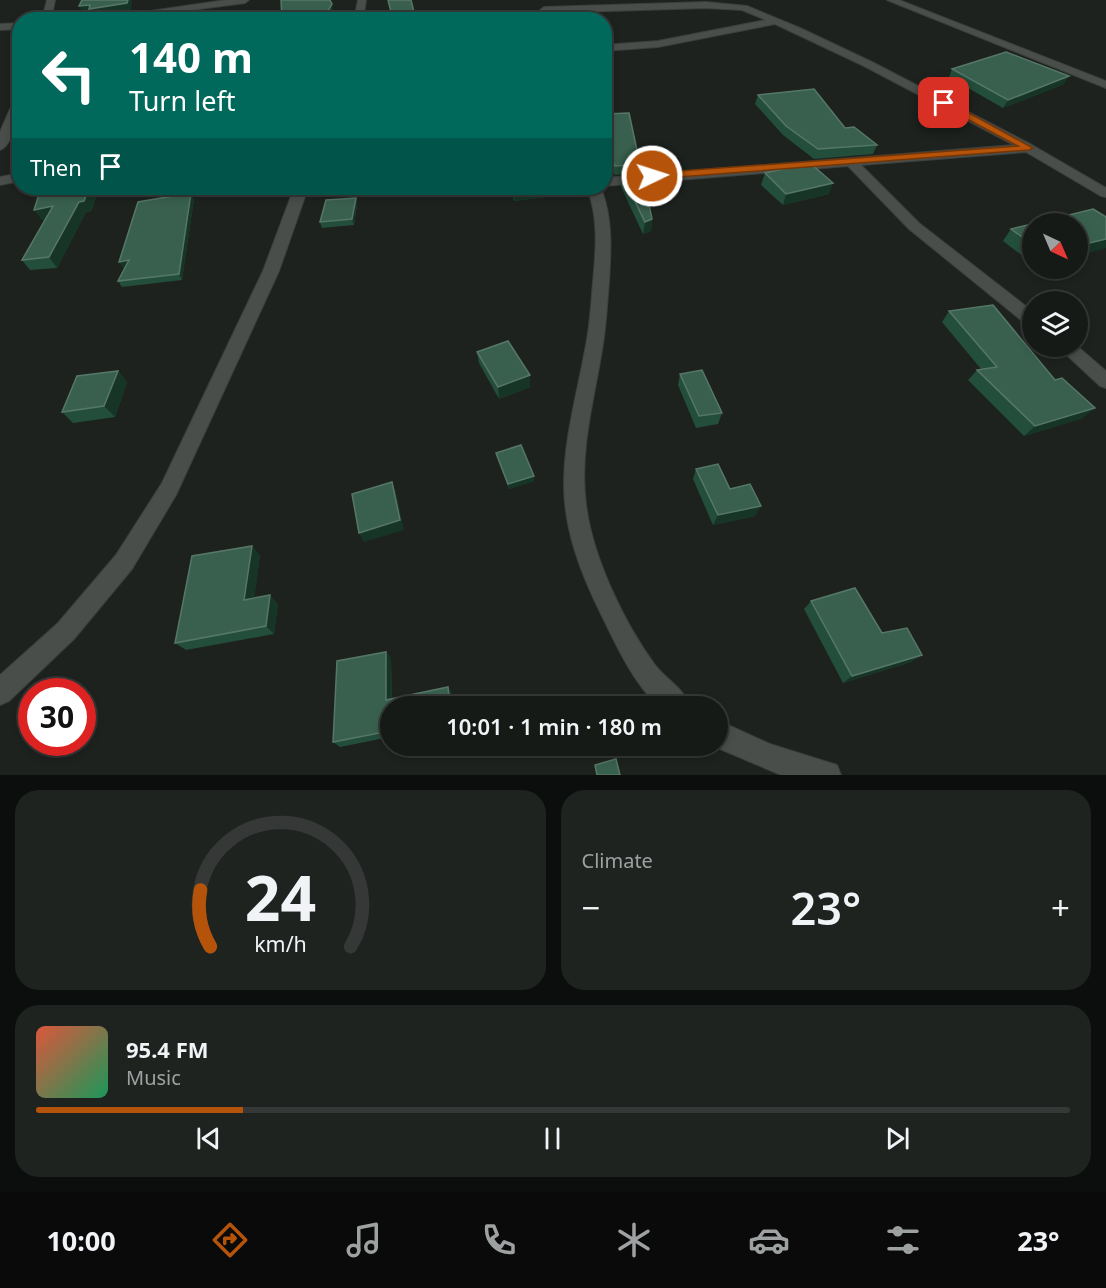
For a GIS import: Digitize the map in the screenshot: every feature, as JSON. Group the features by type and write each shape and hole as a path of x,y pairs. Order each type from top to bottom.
{"street":[{"path":"153,12 245,0"},
{"path":"891,0 1106,85"},
{"path":"544,10 726,5 744,8 868,64 1029,148 1106,193"},
{"path":"612,47 658,44 776,21"},
{"path":"0,146 12,117"},
{"path":"612,181 850,160 1029,148"},
{"path":"850,160 915,226 1022,312"},
{"path":"0,692 66,631 116,570 170,489 271,271 298,195"},
{"path":"597,195 602,206 605,240 595,345 577,444 574,484 579,536 602,593 637,663 664,696"},
{"path":"1078,357 1106,381"},
{"path":"728,739 790,765 827,775"}],"building":[{"path":"82,0 128,0 127,3 89,9 90,5 79,6"},
{"path":"281,0 330,0 332,4 328,12 282,12"},
{"path":"388,0 411,0 414,12 391,12"},
{"path":"1006,52 1069,76 1008,100 952,69"},
{"path":"814,89 845,128 854,127 877,145 818,149 786,126 758,95"},
{"path":"629,113 640,164 615,166 612,159 612,114"},
{"path":"810,163 833,183 786,194 765,173"},
{"path":"643,174 652,219 645,222 622,175"},
{"path":"39,195 86,195 84,201 79,202 49,257 22,260 53,206 34,210"},
{"path":"191,195 179,274 118,281 129,260 119,262 138,202"},
{"path":"356,198 352,219 320,222 326,200"},
{"path":"1093,209 1106,217 1106,239 1088,243 1088,213 1077,213"},
{"path":"1022,226 1022,237 1011,229"},
{"path":"993,305 1022,340 1022,357 1036,357 1055,380 1062,378 1095,408 1035,426 977,370 997,367 949,311"},
{"path":"508,341 530,375 498,387 477,352"},
{"path":"702,370 722,413 699,416 680,374"},
{"path":"118,371 104,406 62,412 77,376"},
{"path":"521,445 534,476 508,484 496,453"},
{"path":"718,464 730,489 750,484 761,506 718,515 696,469"},
{"path":"392,482 400,520 359,533 352,494"},
{"path":"252,546 244,600 270,595 266,626 175,643 192,556"},
{"path":"855,588 882,633 907,628 922,655 852,676 811,601"},
{"path":"386,652 386,696 380,696 380,733 333,742 337,661"},
{"path":"448,687 449,696 405,696"},
{"path":"616,759 620,775 597,775 595,765"}],"route":[{"path":"652,176 1029,148 944,103"}]}
